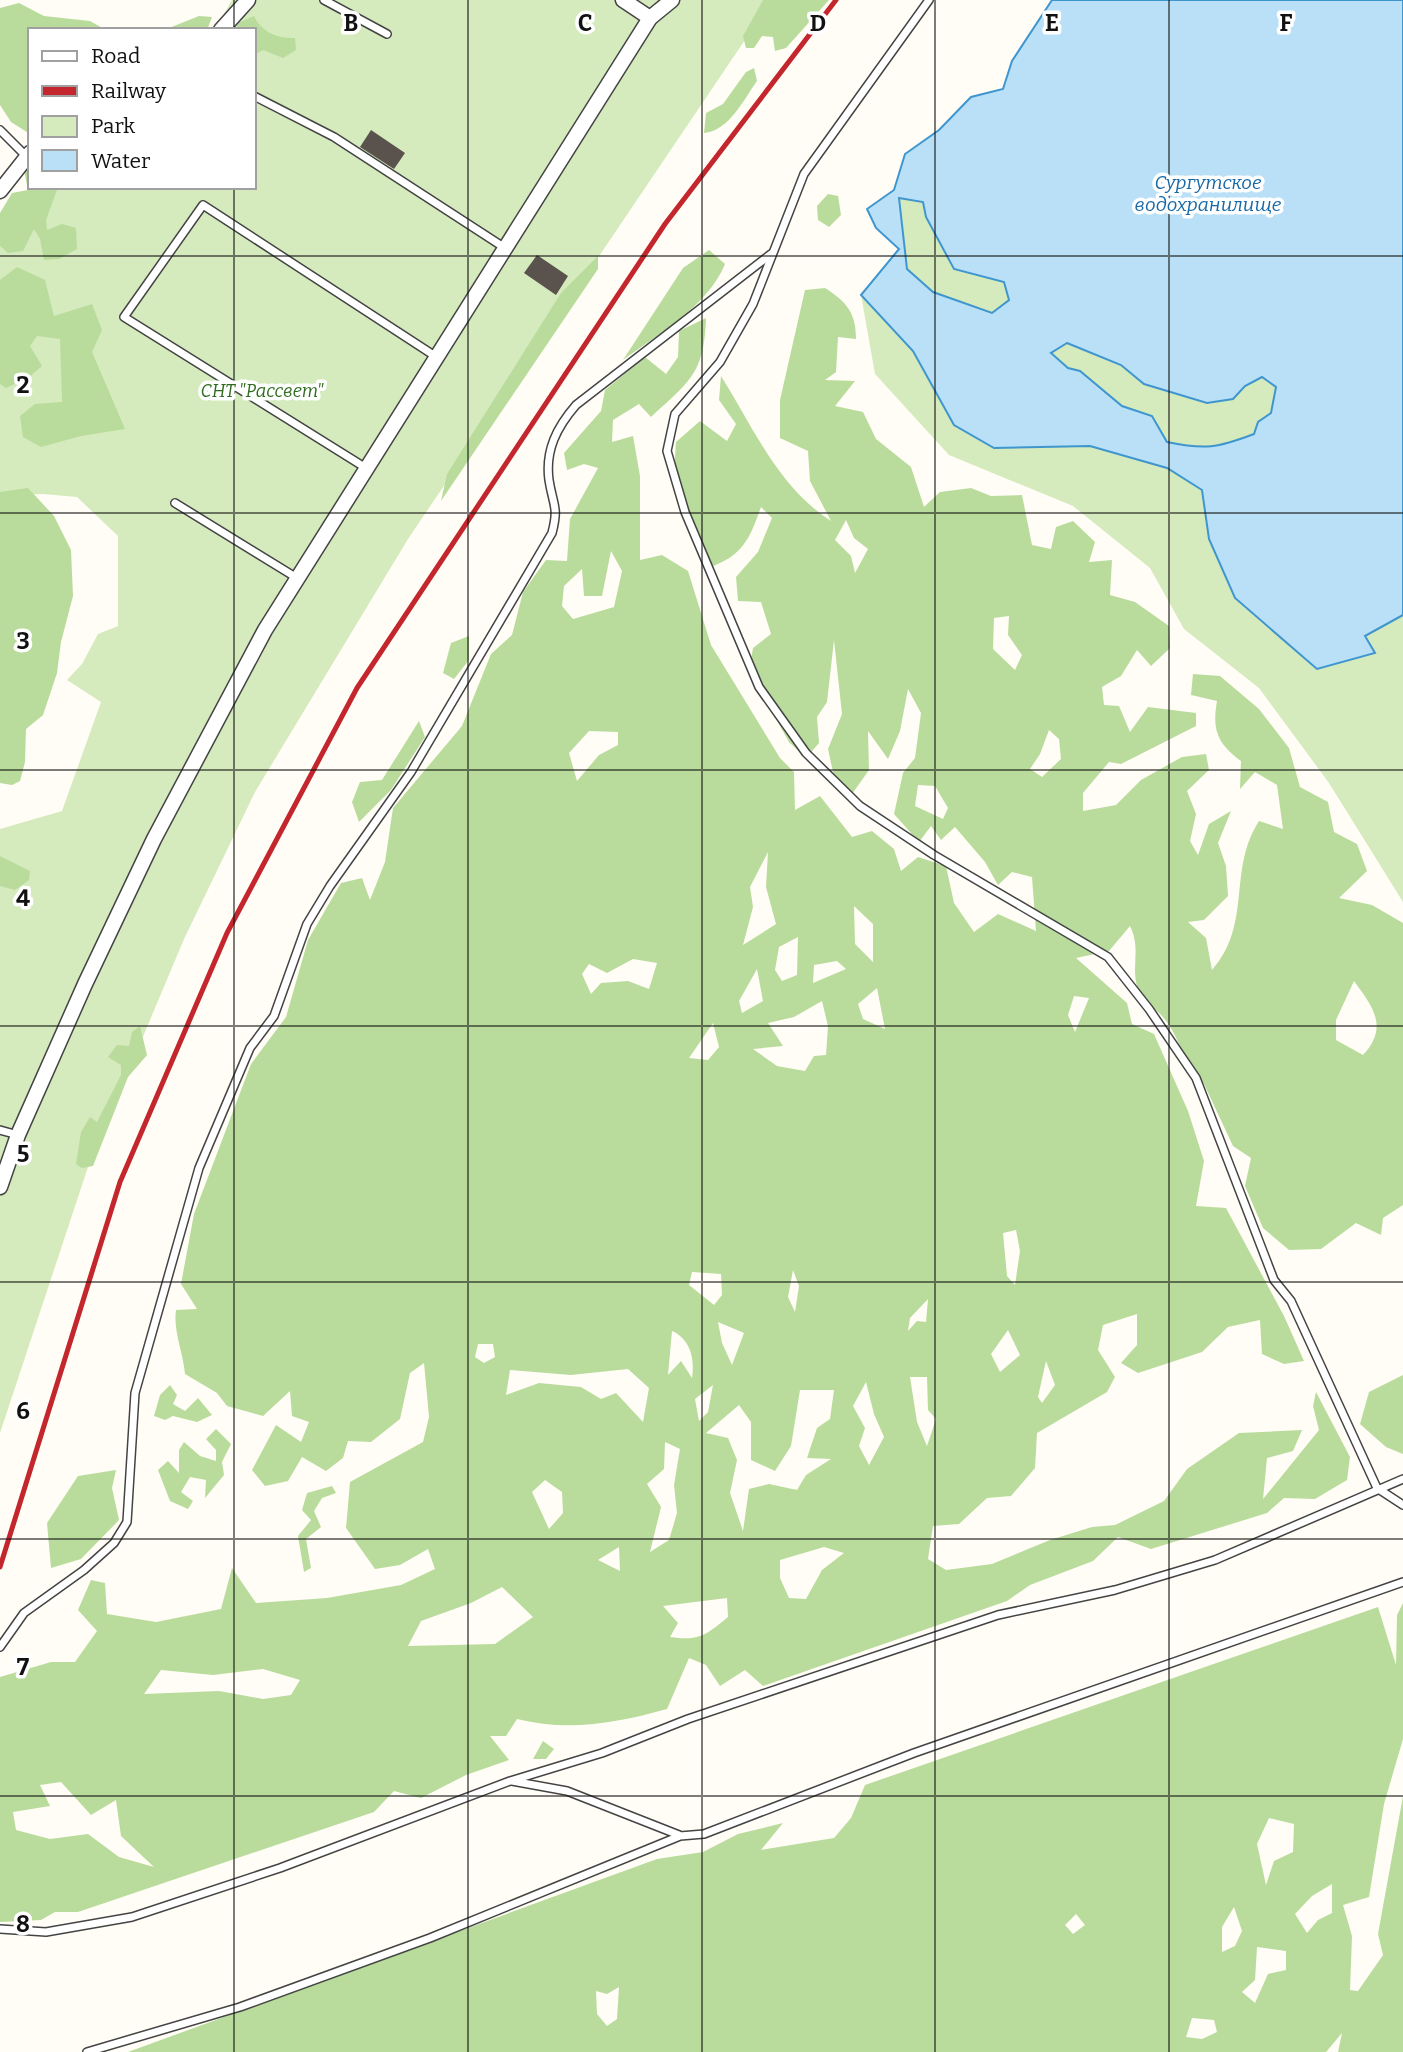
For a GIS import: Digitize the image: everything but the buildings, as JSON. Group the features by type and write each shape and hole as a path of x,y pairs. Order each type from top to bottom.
{"street":[{"path":"223,28 248,0"},
{"path":"623,0 650,18"},
{"path":"0,1186 18,1135 85,984 155,839 265,629 650,18 672,0"},
{"path":"0,191 28,155"}],"lane":[{"path":"324,0 387,34"},
{"path":"929,0 804,174 753,304 720,362 675,414 667,452 685,512 723,608 759,687 806,753 860,806 934,855 1108,957 1149,1009 1196,1078 1275,1280 1290,1301 1377,1488 1403,1506"},
{"path":"256,97 334,137 506,248"},
{"path":"0,130 28,155"},
{"path":"366,468 124,317 203,205 435,356"},
{"path":"0,1647 24,1613 84,1570 114,1543 127,1522 135,1393 199,1168 250,1048 274,1016 307,924 330,886 411,772 552,533 558,511 549,479 549,452 559,425 576,405 772,253"},
{"path":"175,503 297,578"},
{"path":"0,1130 18,1135"},
{"path":"0,1929 47,1932 132,1917 281,1868 510,1781 602,1753 688,1719 998,1615 1115,1590 1215,1560 1403,1479"},
{"path":"87,2052 240,2007 291,1989 430,1938 680,1836 704,1835 914,1753 1403,1582"},
{"path":"510,1781 567,1791 680,1836"}],"green space":[{"name":"СНТ \"Рассвет\"","path":"232,0 772,0 408,539 255,792 184,939 87,1170 0,1433 0,829 62,811 101,702 67,680 82,664 98,634 118,626 118,536 77,497 43,494 0,496 0,232 41,189 256,189 256,28 216,28"},
{"path":"763,0 829,0 786,48 775,51 773,37 762,36 754,48 746,48 743,36"},
{"path":"19,3 44,16 90,21 102,28 28,28 28,133 11,122 0,105 0,8"},
{"path":"199,16 212,17 208,28 169,28"},
{"path":"254,16 261,26 271,33 295,38 296,50 283,58 263,50 256,54 256,28 237,28 238,23"},
{"path":"754,68 757,81 735,113 721,127 704,133 706,113 723,104 746,72"},
{"path":"28,166 28,189 57,189 46,220 47,230 62,224 76,228 77,249 59,259 44,260 40,239 34,229 23,251 8,253 0,246 0,213 12,193 28,190 24,170"},
{"path":"828,194 838,196 841,215 829,227 818,220 817,206"},
{"path":"899,198 923,202 926,217 954,269 1004,282 1009,299 993,313 933,292 907,269"},
{"path":"709,250 725,264 707,293 681,318 623,360 683,268"},
{"path":"598,256 598,269 441,501 447,474 561,293"},
{"path":"17,267 45,280 54,316 92,304 102,330 92,352 125,429 81,436 41,447 23,437 20,416 35,404 62,402 60,339 37,336 30,346 42,366 28,378 6,388 0,384 0,280"},
{"path":"825,288 844,303 854,322 856,339 838,337 836,372 825,380 855,381 835,406 863,412 876,439 911,467 924,507 940,492 971,488 991,496 1022,495 1032,545 1051,549 1056,527 1073,521 1095,542 1089,562 1112,560 1110,595 1135,602 1169,626 1170,648 1151,666 1137,650 1121,676 1102,687 1104,705 1119,706 1130,732 1148,707 1196,713 1196,726 1121,764 1109,762 1083,793 1083,811 1116,805 1141,780 1182,757 1206,754 1209,770 1187,791 1196,814 1190,841 1198,855 1209,824 1231,811 1218,843 1226,866 1228,896 1204,920 1188,922 1206,938 1212,970 1232,934 1249,840 1259,821 1283,829 1277,785 1255,772 1240,789 1241,761 1226,748 1218,735 1215,720 1217,701 1191,695 1193,674 1220,676 1259,709 1289,748 1300,787 1328,802 1334,832 1357,844 1367,871 1339,898 1372,905 1403,923 1403,1205 1383,1218 1381,1235 1356,1223 1321,1249 1289,1250 1263,1228 1245,1186 1251,1158 1233,1146 1204,1084 1185,1070 1173,1031 1158,1012 1142,999 1136,979 1134,935 1130,926 1109,951 1076,958 1127,1003 1132,1024 1154,1034 1188,1111 1204,1161 1196,1206 1226,1208 1284,1316 1304,1361 1284,1364 1262,1354 1260,1320 1228,1327 1202,1352 1138,1373 1121,1363 1137,1345 1137,1314 1103,1325 1098,1350 1115,1377 1107,1392 1037,1433 1035,1468 1011,1496 987,1498 959,1524 933,1526 928,1559 946,1570 992,1564 1050,1540 1092,1527 1115,1525 1164,1501 1187,1469 1239,1433 1302,1430 1293,1451 1267,1458 1263,1499 1319,1430 1313,1406 1316,1392 1350,1457 1347,1480 1315,1499 1284,1498 1267,1513 1151,1549 1118,1537 1093,1561 1030,1585 1007,1601 763,1686 745,1670 720,1686 706,1665 689,1658 667,1709 592,1724 555,1725 517,1719 506,1736 490,1736 509,1760 466,1775 421,1798 394,1791 374,1812 78,1912 55,1912 41,1920 0,1922 0,1677 51,1662 75,1662 97,1631 78,1610 91,1580 105,1583 107,1614 156,1622 221,1609 232,1568 256,1603 327,1598 401,1585 435,1569 428,1549 400,1565 375,1569 346,1528 350,1482 423,1442 429,1417 424,1363 410,1373 400,1419 371,1442 348,1441 343,1458 326,1471 302,1457 288,1481 265,1486 252,1470 276,1425 301,1442 309,1422 292,1416 290,1391 263,1416 227,1406 217,1393 185,1374 175,1318 176,1310 197,1309 181,1284 194,1214 251,1064 286,1017 308,940 341,883 362,878 370,900 385,862 393,808 462,726 491,654 512,635 523,592 546,560 567,561 570,519 598,468 584,464 567,470 564,453 601,411 605,390 645,357 666,374 678,357 679,331 706,318 702,352 685,385 651,417 639,404 613,420 612,442 633,436 640,476 640,560 662,555 688,571 711,645 780,758 794,772 795,810 820,796 852,837 872,831 894,849 901,871 918,857 946,866 954,903 974,932 998,914 1036,931 1032,877 1012,872 998,885 985,862 955,827 941,840 931,826 919,842 894,814 903,773 915,758 921,713 908,689 900,731 888,759 868,731 869,770 852,794 837,790 828,749 842,714 834,640 827,702 817,717 819,743 806,758 789,742 749,671 753,648 771,634 761,602 738,601 736,577 758,552 772,518 761,507 744,544 730,557 710,567 674,475 676,442 700,421 727,441 736,424 719,400 721,376 781,474 812,507 831,521 810,481 808,451 780,438 780,400 805,290","holes":["846,520 854,538 868,549 855,573 851,556 835,540","611,551 622,571 614,607 573,619 562,606 564,586 582,569 584,596 602,596","1009,616 1008,635 1022,655 1015,670 993,649 994,618","1049,730 1059,739 1061,759 1042,777 1030,769 1040,754","589,731 618,732 618,745 599,755 577,781 569,753","918,785 935,786 948,808 943,819 915,806","768,852 766,887 776,924 743,945 753,907 750,887","854,906 873,924 873,962 855,944","798,937 797,975 782,981 775,970 779,947","633,959 657,963 649,989 628,981 601,983 591,994 582,974 589,964 607,973","837,961 846,969 813,983 814,965","757,969 763,1001 742,1013 739,1001","1354,981 1375,1017 1377,1026 1371,1045 1363,1055 1336,1040 1336,1020","877,988 885,1029 863,1019 858,1004","1074,996 1089,998 1075,1032 1068,1015","822,1001 828,1026 826,1055 814,1056 805,1071 777,1066 753,1049 783,1046 768,1023 794,1017","713,1023 719,1047 708,1060 689,1058","1016,1230 1020,1251 1015,1285 1007,1276 1003,1233","793,1270 799,1286 795,1312 788,1297","692,1272 721,1274 722,1295 714,1305 689,1285","928,1299 926,1322 917,1321 908,1331 910,1318","718,1322 744,1333 732,1365 722,1343","1008,1330 1020,1355 1000,1372 991,1354","672,1331 687,1344 692,1356 692,1378 681,1361 668,1375","478,1344 493,1344 495,1357 484,1363 475,1357","1046,1361 1055,1385 1042,1403 1038,1397","628,1369 649,1388 643,1422 616,1393 601,1399 581,1387 539,1383 506,1395 510,1370 571,1375","910,1377 927,1377 928,1410 936,1419 927,1446 917,1422","866,1382 874,1414 884,1437 869,1465 859,1446 865,1428 853,1406","713,1385 708,1412 699,1421 695,1399","800,1390 834,1390 830,1419 817,1428 807,1458 831,1459 806,1475 797,1490 769,1484 749,1489 743,1531 730,1493 737,1460 728,1438 706,1433 739,1405 751,1422 751,1460 775,1471 791,1446","665,1442 680,1449 674,1485 677,1513 669,1540 650,1552 661,1507 647,1484 664,1469","545,1480 562,1492 563,1513 549,1529 532,1492","619,1547 620,1571 598,1560","824,1547 844,1553 822,1570 806,1599 789,1598 780,1578 780,1560","502,1587 533,1617 495,1644 408,1646 421,1621 471,1603","727,1598 728,1617 707,1633 688,1638 670,1637 678,1623 663,1606","263,1669 300,1680 291,1695 263,1699 219,1691 144,1694 161,1670 213,1675","61,1782 91,1815 116,1800 121,1836 154,1867 119,1857 88,1834 50,1839 16,1830 13,1812 50,1806 40,1785"]},
{"path":"861,295 913,351 954,425 994,448 1090,446 1167,468 1202,490 1209,539 1374,653 1365,637 1403,615 1403,902 1329,783 1259,688 1184,629 1150,568 1073,506 949,455 875,374"},
{"path":"1067,343 1121,365 1144,384 1233,399 1245,386 1262,377 1276,387 1271,413 1258,422 1254,434 1230,442 1201,447 1167,442 1152,416 1122,406 1080,371 1068,368 1050,352"},
{"path":"28,488 54,516 71,550 73,596 61,642 57,673 43,715 26,729 25,762 20,781 12,785 0,783 0,492"},
{"path":"469,636 469,660 454,679 443,673 451,643"},
{"path":"419,721 425,737 391,790 359,822 352,802 360,782 382,780"},
{"path":"0,856 30,871 29,880 15,890 0,886"},
{"path":"140,1026 147,1055 128,1077 93,1166 82,1168 76,1164 81,1132 90,1117 97,1122 121,1075 121,1065 108,1057 117,1045 129,1046 132,1032"},
{"path":"1403,1375 1403,1454 1386,1447 1360,1424 1369,1392"},
{"path":"170,1385 177,1395 173,1404 185,1411 198,1398 212,1415 197,1422 173,1416 165,1420 154,1416 160,1395"},
{"path":"216,1429 231,1444 222,1462 224,1475 205,1498 206,1480 190,1477 181,1492 193,1501 188,1509 170,1501 158,1470 168,1461 179,1473 179,1450 184,1442 200,1456 216,1461 216,1450 206,1439"},
{"path":"116,1470 112,1488 119,1520 81,1559 51,1568 47,1523 78,1476"},
{"path":"332,1486 336,1493 322,1498 314,1511 321,1527 306,1539 311,1568 304,1572 298,1536 311,1520 302,1510 307,1493"},
{"path":"1403,1603 1403,1739 1384,1804 1369,1897 1343,1905 1352,1936 1350,1990 1358,1991 1383,1955 1378,1934 1403,1796 1403,2052 1338,2052 1342,2033 1326,2052 128,2052 657,1859 703,1852 738,1834 783,1823 761,1850 834,1838 851,1818 865,1785 1378,1607 1396,1665 1397,1615","holes":["1269,1818 1294,1824 1293,1852 1274,1861 1266,1885 1257,1844","1332,1884 1332,1913 1318,1920 1307,1933 1295,1914 1312,1896","1234,1907 1242,1931 1235,1946 1222,1952 1222,1927","1076,1914 1085,1925 1073,1934 1065,1925","1257,1947 1286,1951 1286,1970 1268,1974 1255,2003 1242,1992 1255,1980","619,1987 617,2019 607,2026 597,2014 596,1991 607,1994","1192,2018 1214,2020 1217,2032 1202,2039 1186,2037"]},
{"path":"543,1741 554,1749 546,1759 533,1759"}],"water":[{"name":"Сургутское водохранилище","path":"1052,0 1403,0 1403,615 1365,636 1375,653 1317,669 1235,598 1209,539 1202,490 1167,468 1090,446 994,448 954,425 913,351 861,295 899,249 876,228 867,209 894,190 905,154 939,130 971,97 1003,89 1012,61","holes":["899,198 923,202 926,217 954,269 1004,282 1009,300 992,313 933,292 907,269","1067,343 1121,365 1144,384 1207,403 1233,399 1245,386 1262,377 1276,387 1271,413 1258,422 1254,434 1230,442 1201,447 1167,442 1152,416 1122,406 1080,371 1068,368 1051,353"]}],"railway":[{"path":"0,1567 120,1182 227,933 357,688 665,224 836,0"}]}
